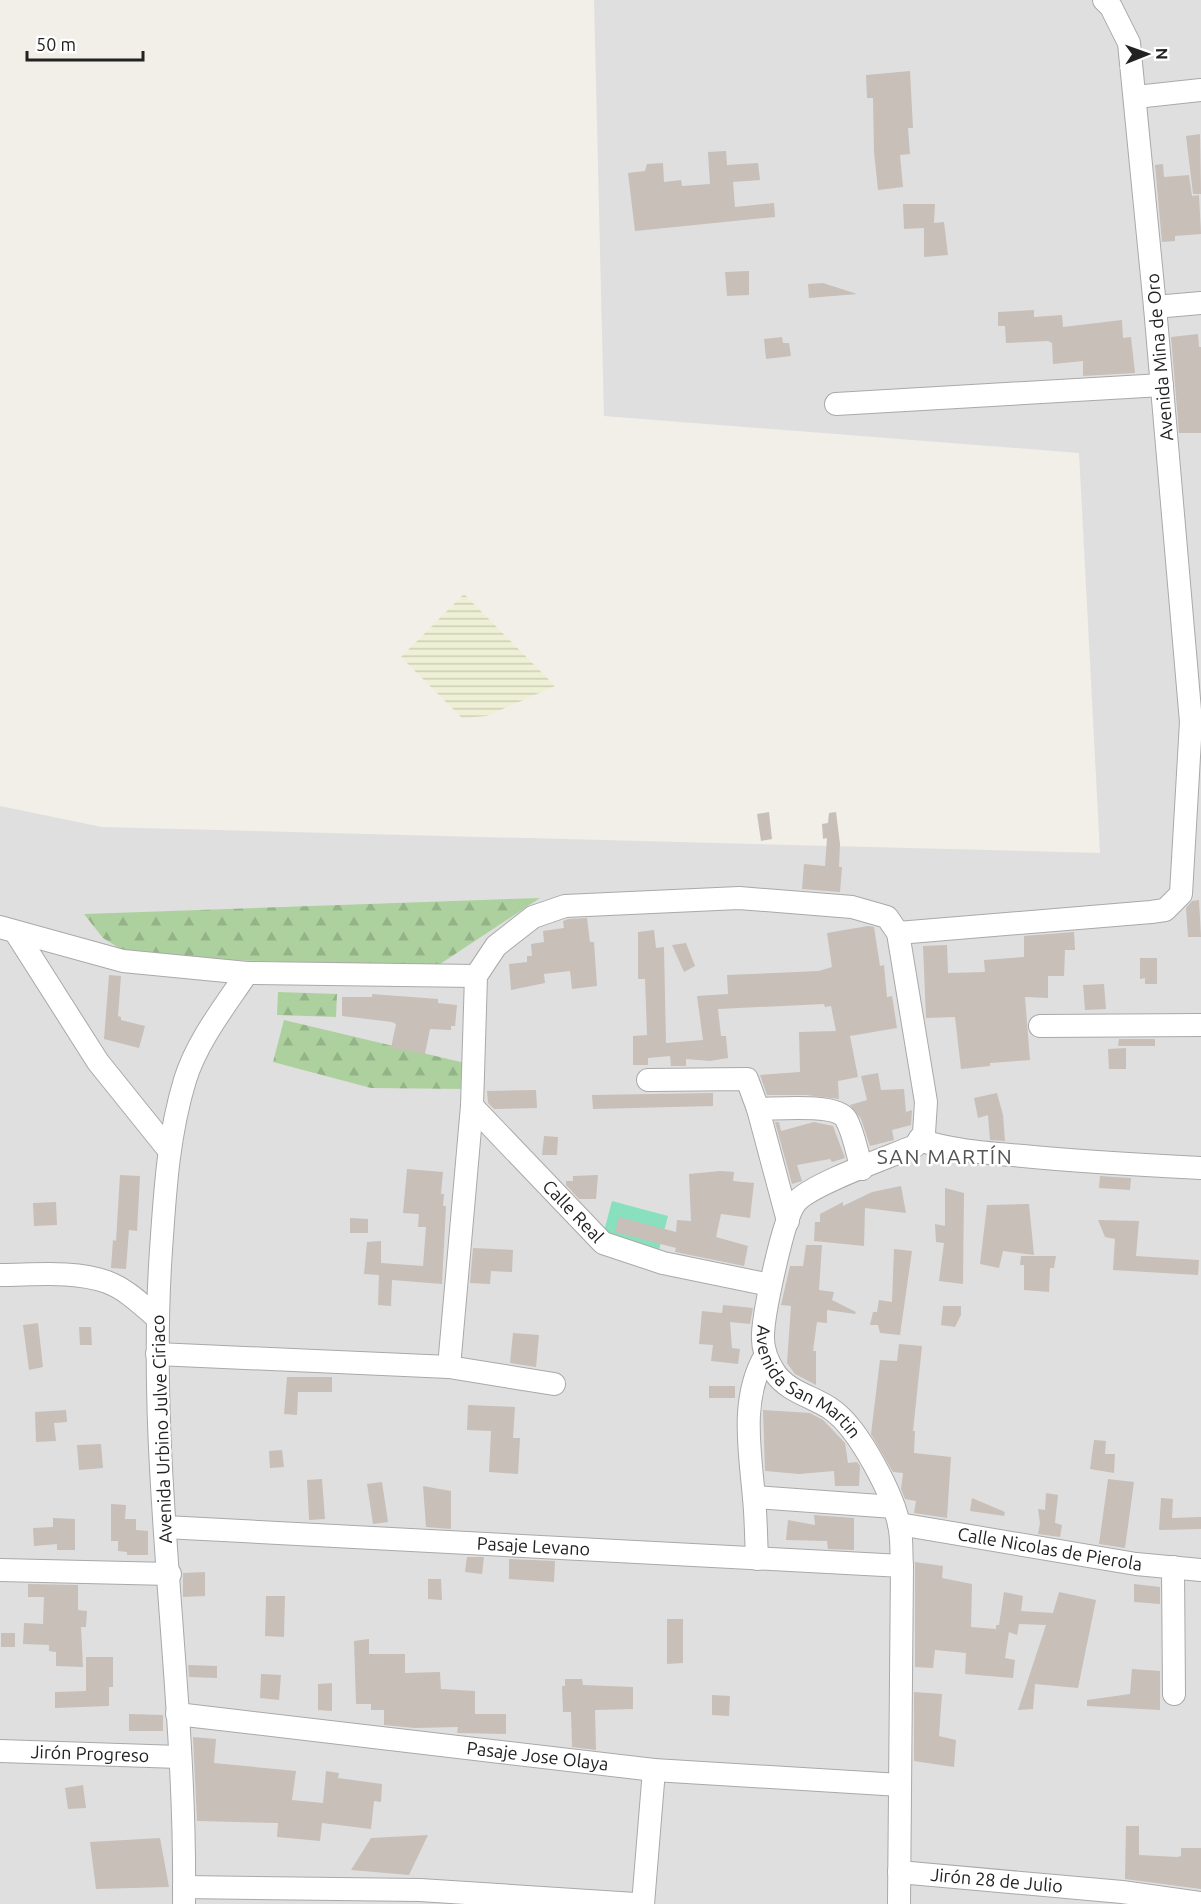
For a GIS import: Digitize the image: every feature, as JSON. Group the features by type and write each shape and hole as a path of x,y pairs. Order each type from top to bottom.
{"street":[{"name":"Avenida Mina de Oro","path":"898,933 1165,910 1192,882 1196,721 1136,97 1130,43 1111,7 1104,0"},
{"path":"1136,97 1201,90"},
{"path":"1155,307 1201,303"},
{"path":"836,404 1162,385"},
{"path":"449,1367 472,1106 476,976 496,946 533,917 565,906 739,898 852,907 887,916 898,933 926,1102 924,1133 919,1140 941,1148 968,1151 1090,1162 1201,1168"},
{"path":"8,930 123,961 247,973 476,976"},
{"path":"8,930 98,1062 168,1149"},
{"name":"Avenida Urbino Julve Ciriaco","path":"184,1895 156,1317 168,1149 186,1078 207,1034 247,973"},
{"path":"1040,1026 1201,1025"},
{"path":"648,1080 747,1079 758,1109 788,1221"},
{"name":"Calle Real","path":"472,1106 603,1243 663,1263 770,1285"},
{"path":"758,1109 823,1109 838,1113 846,1119 862,1169"},
{"name":"Avenida San Martin","path":"899,1904 902,1566 896,1515 848,1423 831,1409 795,1390 783,1380 765,1356 763,1335 770,1285 788,1221 796,1202 814,1190 915,1146 919,1140"},
{"path":"0,1275 80,1275 108,1282 131,1295 156,1317"},
{"path":"156,1354 449,1367 554,1384"},
{"path":"757,1559 749,1403 756,1373 765,1356"},
{"name":"Calle Nicolas de Pierola","path":"754,1497 896,1515 1136,1564 1201,1570"},
{"name":"Pasaje Levano","path":"165,1527 902,1566"},
{"path":"1173,1567 1174,1694"},
{"path":"0,1570 170,1574"},
{"name":"Pasaje Jose Olaya","path":"177,1714 654,1770 900,1785"},
{"name":"Jirón Progreso","path":"0,1751 178,1757"},
{"path":"643,1904 654,1770"},
{"name":"Jirón 28 de Julio","path":"899,1872 1122,1892 1201,1903"},
{"path":"184,1895 420,1890 635,1904"}],"shaded area":[{"path":"594,0 1201,0 1201,1904 0,1904 0,806 102,827 1100,853 1079,453 604,416"}],"green space":[{"path":"464,594 555,686 487,716 462,718 401,657"},
{"path":"540,898 434,968 132,956 103,938 84,914"},
{"path":"278,992 337,994 336,1017 277,1015"},
{"path":"284,1020 465,1063 465,1089 371,1088 273,1062"},
{"path":"612,1201 668,1216 659,1250 603,1235"}],"building":[{"path":"910,71 913,128 908,128 910,154 900,155 903,187 878,190 874,152 873,98 867,98 866,75"},
{"path":"1200,134 1201,194 1193,194 1186,136"},
{"path":"726,151 727,165 758,163 760,180 733,182 735,207 774,203 775,217 635,231 628,173 645,171 647,164 663,163 664,182 681,180 682,186 710,184 708,152"},
{"path":"1163,164 1164,177 1189,175 1192,196 1199,195 1201,234 1175,236 1175,241 1162,242 1155,165"},
{"path":"903,204 935,204 934,223 944,222 948,255 924,257 924,228 904,229"},
{"path":"749,271 749,295 727,296 725,272"},
{"path":"823,283 857,294 809,298 808,284"},
{"path":"1034,310 1034,317 1062,315 1063,327 1122,320 1123,338 1131,337 1135,373 1083,376 1083,361 1053,364 1052,343 1048,341 1006,343 1005,326 998,326 998,312"},
{"path":"1198,334 1199,347 1201,347 1201,433 1179,433 1171,337"},
{"path":"782,337 783,343 789,343 791,356 766,359 764,339"},
{"path":"769,812 772,839 761,841 757,814"},
{"path":"836,812 840,844 839,867 842,867 840,892 802,889 804,864 825,866 827,838 823,839 822,824 828,823 829,813"},
{"path":"1199,900 1201,937 1188,937 1186,908 1192,901"},
{"path":"587,918 590,942 594,942 597,986 572,989 570,971 544,974 545,983 511,990 509,964 527,962 527,956 532,956 531,944 544,942 543,931 564,928 563,921 568,919"},
{"path":"874,927 880,966 884,965 887,997 892,996 897,1028 850,1036 858,1077 838,1081 839,1099 806,1095 767,1095 760,1075 800,1072 799,1032 836,1031 831,1006 825,1007 824,1004 718,1009 721,1036 726,1036 728,1058 710,1061 686,1059 686,1066 671,1066 670,1056 648,1058 648,1065 633,1065 633,1036 647,1035 645,979 638,979 638,932 654,930 656,948 664,947 666,1043 703,1040 697,996 728,994 727,975 819,971 832,967 827,933"},
{"path":"1074,932 1075,950 1065,950 1064,976 1048,976 1048,998 1025,997 1030,1060 990,1063 990,1066 961,1069 955,1017 926,1018 923,946 947,945 948,973 985,972 984,960 1024,957 1024,936"},
{"path":"686,943 695,966 684,972 672,945"},
{"path":"1140,958 1157,958 1157,984 1145,984 1145,978 1140,979"},
{"path":"109,975 121,976 118,1016 121,1020 145,1026 139,1048 104,1039"},
{"path":"1104,984 1106,1009 1085,1010 1083,985"},
{"path":"372,994 438,999 438,1003 457,1005 455,1026 451,1026 451,1030 430,1029 425,1054 391,1048 396,1024 342,1016 342,997 372,997"},
{"path":"1119,1039 1155,1039 1155,1046 1118,1046"},
{"path":"1126,1048 1126,1069 1109,1069 1108,1049"},
{"path":"878,1073 881,1090 904,1089 906,1112 912,1110 911,1125 892,1130 894,1140 870,1146 861,1119 850,1105 867,1100 861,1076"},
{"path":"536,1090 537,1108 494,1109 488,1103 487,1091"},
{"path":"713,1093 713,1106 593,1109 592,1095"},
{"path":"997,1093 1003,1115 1005,1141 990,1140 988,1115 978,1118 974,1098"},
{"path":"775,1122 779,1122 781,1131 814,1122 833,1126 845,1158 832,1162 830,1159 797,1165 802,1181 792,1184"},
{"path":"544,1136 558,1137 557,1155 542,1155"},
{"path":"407,1169 443,1172 441,1194 444,1194 443,1206 446,1206 442,1284 392,1280 391,1306 378,1305 379,1275 364,1274 367,1242 381,1241 381,1263 423,1266 426,1227 418,1227 419,1214 403,1213"},
{"path":"734,1172 733,1181 754,1183 750,1218 721,1214 716,1237 748,1246 744,1266 675,1252 676,1248 615,1232 619,1217 676,1232 677,1220 691,1221 689,1174"},
{"path":"120,1175 140,1176 137,1231 129,1230 126,1269 111,1268 113,1240 116,1241"},
{"path":"598,1175 596,1199 579,1199 566,1185 566,1181 573,1181 573,1176"},
{"path":"1100,1176 1131,1178 1130,1190 1099,1188"},
{"path":"901,1186 906,1213 865,1208 864,1246 814,1241 815,1222 820,1222 820,1214 843,1202 843,1206 872,1192"},
{"path":"945,1188 964,1193 963,1284 939,1281 944,1243 936,1242 935,1224 945,1226"},
{"path":"56,1202 57,1225 34,1226 33,1203"},
{"path":"1029,1204 1034,1255 1003,1251 999,1268 980,1264 987,1205"},
{"path":"350,1218 368,1219 368,1233 350,1233"},
{"path":"1098,1220 1139,1221 1136,1256 1199,1260 1198,1275 1113,1270 1115,1239 1105,1237"},
{"path":"806,1245 822,1245 819,1290 834,1292 832,1300 856,1312 855,1314 827,1310 827,1323 817,1322 813,1351 816,1351 816,1385 795,1374 787,1363 791,1306 781,1305 790,1266 803,1266"},
{"path":"473,1248 513,1250 512,1272 491,1271 490,1284 470,1283"},
{"path":"894,1249 912,1251 900,1335 880,1333 878,1325 870,1325 873,1312 877,1312 879,1300 892,1302"},
{"path":"1021,1256 1056,1256 1054,1268 1050,1268 1049,1292 1024,1290 1024,1265 1020,1265"},
{"path":"723,1305 753,1308 750,1324 730,1322 732,1348 740,1349 738,1364 711,1361 713,1345 699,1344 702,1311 722,1313"},
{"path":"943,1306 961,1306 961,1315 955,1327 941,1325"},
{"path":"38,1323 43,1367 29,1370 23,1325"},
{"path":"79,1327 91,1327 92,1345 80,1345"},
{"path":"513,1333 539,1335 536,1367 510,1363"},
{"path":"899,1344 922,1346 913,1431 915,1431 914,1453 951,1457 947,1518 914,1513 916,1501 905,1499 901,1489 903,1473 893,1472 871,1434 880,1360 897,1361"},
{"path":"287,1377 332,1377 332,1392 298,1392 297,1415 284,1414"},
{"path":"709,1386 735,1386 735,1398 709,1398"},
{"path":"468,1405 515,1407 513,1438 520,1438 518,1474 489,1472 491,1431 467,1430"},
{"path":"66,1410 67,1422 54,1423 56,1441 36,1442 35,1412"},
{"path":"763,1410 810,1413 823,1420 845,1443 848,1463 857,1462 860,1466 859,1486 835,1486 834,1471 799,1474 765,1471"},
{"path":"1094,1440 1106,1441 1105,1454 1115,1454 1114,1473 1090,1469"},
{"path":"101,1444 103,1468 79,1470 77,1445"},
{"path":"282,1450 284,1467 270,1468 269,1451"},
{"path":"322,1479 325,1519 309,1520 307,1480"},
{"path":"1108,1479 1134,1482 1125,1548 1099,1544"},
{"path":"382,1482 388,1522 373,1524 367,1484"},
{"path":"423,1486 451,1491 451,1529 426,1527"},
{"path":"1046,1493 1058,1495 1055,1523 1062,1525 1060,1537 1038,1534 1040,1523 1038,1509 1045,1510"},
{"path":"972,1498 1005,1512 1004,1516 970,1511"},
{"path":"1161,1498 1173,1499 1172,1518 1201,1517 1201,1529 1159,1530"},
{"path":"111,1504 126,1505 125,1519 136,1519 136,1530 148,1531 148,1555 127,1555 127,1552 118,1551 118,1541 111,1541"},
{"path":"814,1515 854,1518 854,1550 828,1549 827,1541 786,1540 788,1520 815,1525"},
{"path":"53,1518 75,1519 75,1550 57,1550 57,1544 34,1546 33,1528 53,1527"},
{"path":"467,1557 484,1557 482,1574 465,1572"},
{"path":"509,1559 555,1561 554,1582 509,1579"},
{"path":"915,1562 943,1566 942,1578 972,1584 971,1627 996,1629 996,1625 999,1625 1004,1592 1023,1596 1021,1611 1053,1613 1059,1592 1096,1600 1078,1688 1035,1684 1033,1709 1018,1710 1046,1625 1019,1624 1017,1635 1009,1632 1005,1658 1015,1660 1013,1678 965,1674 966,1653 935,1650 933,1668 915,1667"},
{"path":"205,1572 205,1596 183,1597 183,1573"},
{"path":"428,1579 441,1579 442,1600 428,1599"},
{"path":"28,1584 78,1585 78,1610 87,1611 86,1627 81,1627 83,1667 56,1666 56,1652 49,1651 49,1645 23,1644 24,1623 43,1624 44,1597 28,1597"},
{"path":"1134,1584 1160,1587 1160,1604 1134,1602"},
{"path":"266,1596 285,1596 284,1637 265,1636"},
{"path":"667,1619 683,1619 683,1663 667,1664"},
{"path":"1,1633 15,1633 15,1647 1,1647"},
{"path":"369,1639 369,1654 405,1654 405,1673 440,1672 441,1689 475,1691 475,1714 506,1714 506,1734 457,1733 458,1727 415,1728 384,1725 384,1710 371,1710 371,1704 356,1704 354,1641"},
{"path":"86,1657 113,1657 113,1687 109,1687 109,1706 55,1708 55,1692 86,1691"},
{"path":"188,1665 217,1666 217,1678 189,1677"},
{"path":"1132,1669 1160,1671 1160,1710 1087,1706 1087,1700 1130,1694"},
{"path":"261,1674 281,1675 279,1700 260,1698"},
{"path":"565,1679 582,1679 583,1685 633,1687 633,1709 595,1710 596,1750 572,1747 571,1712 563,1712 562,1686 565,1686"},
{"path":"332,1683 332,1711 318,1710 318,1684"},
{"path":"914,1692 942,1694 939,1736 956,1740 954,1767 914,1761"},
{"path":"712,1695 730,1696 729,1716 712,1715"},
{"path":"129,1714 163,1715 163,1731 129,1731"},
{"path":"193,1737 216,1739 214,1763 296,1771 292,1800 323,1803 326,1771 339,1773 338,1778 382,1784 381,1802 374,1801 371,1829 322,1823 320,1841 277,1837 278,1823 197,1821"},
{"path":"83,1785 86,1808 68,1809 65,1788"},
{"path":"1126,1826 1139,1826 1139,1855 1177,1857 1181,1856 1181,1848 1201,1848 1201,1889 1125,1879"},
{"path":"428,1835 409,1875 351,1870 371,1838"},
{"path":"160,1838 169,1887 96,1889 90,1842"}],"district":[{"name":"SAN MARTÍN","path":"945,1157"}]}
